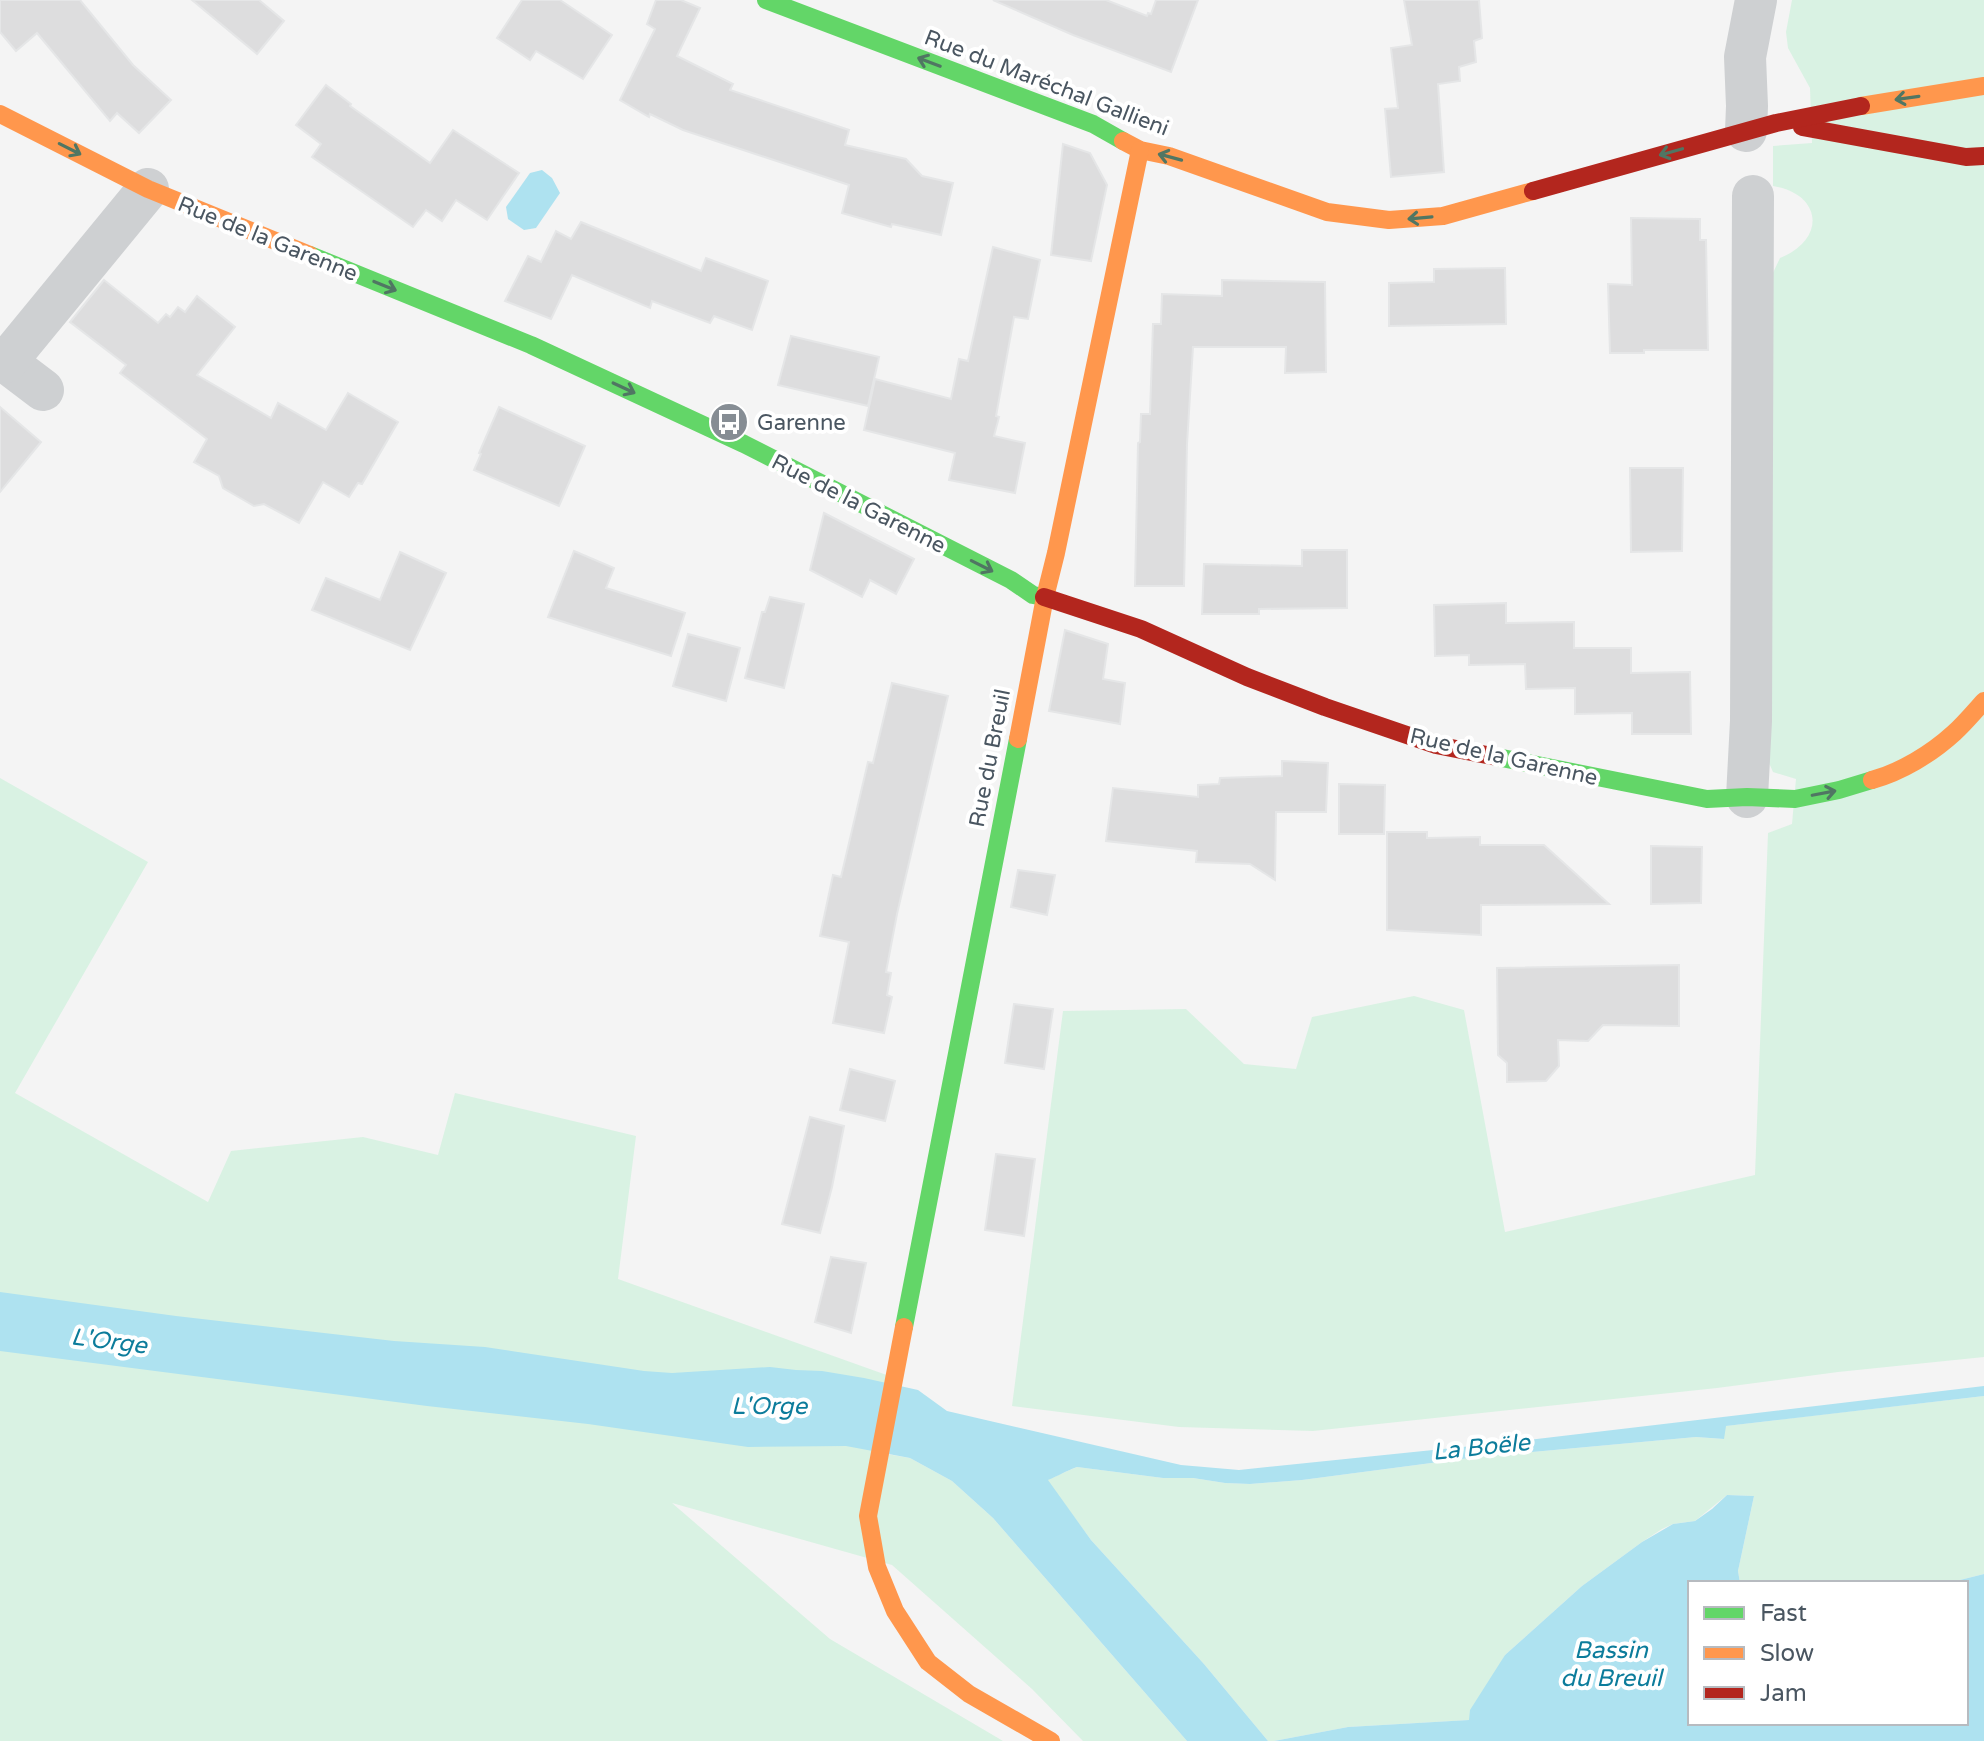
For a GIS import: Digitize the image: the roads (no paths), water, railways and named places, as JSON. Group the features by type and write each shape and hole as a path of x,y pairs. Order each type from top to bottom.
{"main road":[{"name":"Rue du Maréchal Gallieni","path":"766,0 1093,124 1140,150 1169,156 1327,212 1389,220 1443,216 1761,127 1892,100 1984,86"},
{"name":"Rue de la Garenne","path":"0,114 148,189 531,345 744,444 1011,580 1033,595 1141,629 1247,677 1436,745 1707,799 1795,799 1883,777 1917,760 1953,734 1984,701"},
{"name":"Rue du Maréchal Gallieni","path":"1761,127 1966,157 1984,156"},
{"name":"Rue du Breuil","path":"1051,1741 969,1694 928,1662 895,1611 877,1567 868,1516 1045,597 1140,150"}],"street":[{"path":"1756,0 1745,57 1747,106 1761,127"},
{"path":"43,390 3,361 148,189"},
{"path":"1747,797 1751,705 1753,196"}],"water":[{"path":"542,170 552,178 560,193 536,228 524,230 508,219 506,207 530,173"},
{"name":"L'Orge","path":"0,1292 394,1341 485,1347 644,1371 672,1373 770,1367 822,1371 918,1390 947,1411 1181,1465 1239,1470 1511,1442 1984,1386 1984,1396 1726,1426 1724,1439 1696,1437 1477,1457 1302,1480 1225,1483 1077,1467 1048,1480 1091,1540 1204,1664 1268,1741 1187,1741 993,1518 952,1481 910,1458 846,1446 748,1447 588,1424 0,1351"},
{"name":"Bassin du Breuil","path":"1727,1495 1754,1496 1738,1571 1740,1581 1688,1581 1688,1725 1968,1725 1968,1581 1956,1581 1984,1574 1984,1741 1274,1741 1348,1727 1469,1720 1470,1710 1505,1655 1582,1586 1642,1542 1673,1524 1695,1521"}],"place":[{"name":"Garenne","path":"729,422"}],"water label":[{"name":"La Boële","path":"1481,1447"}]}
